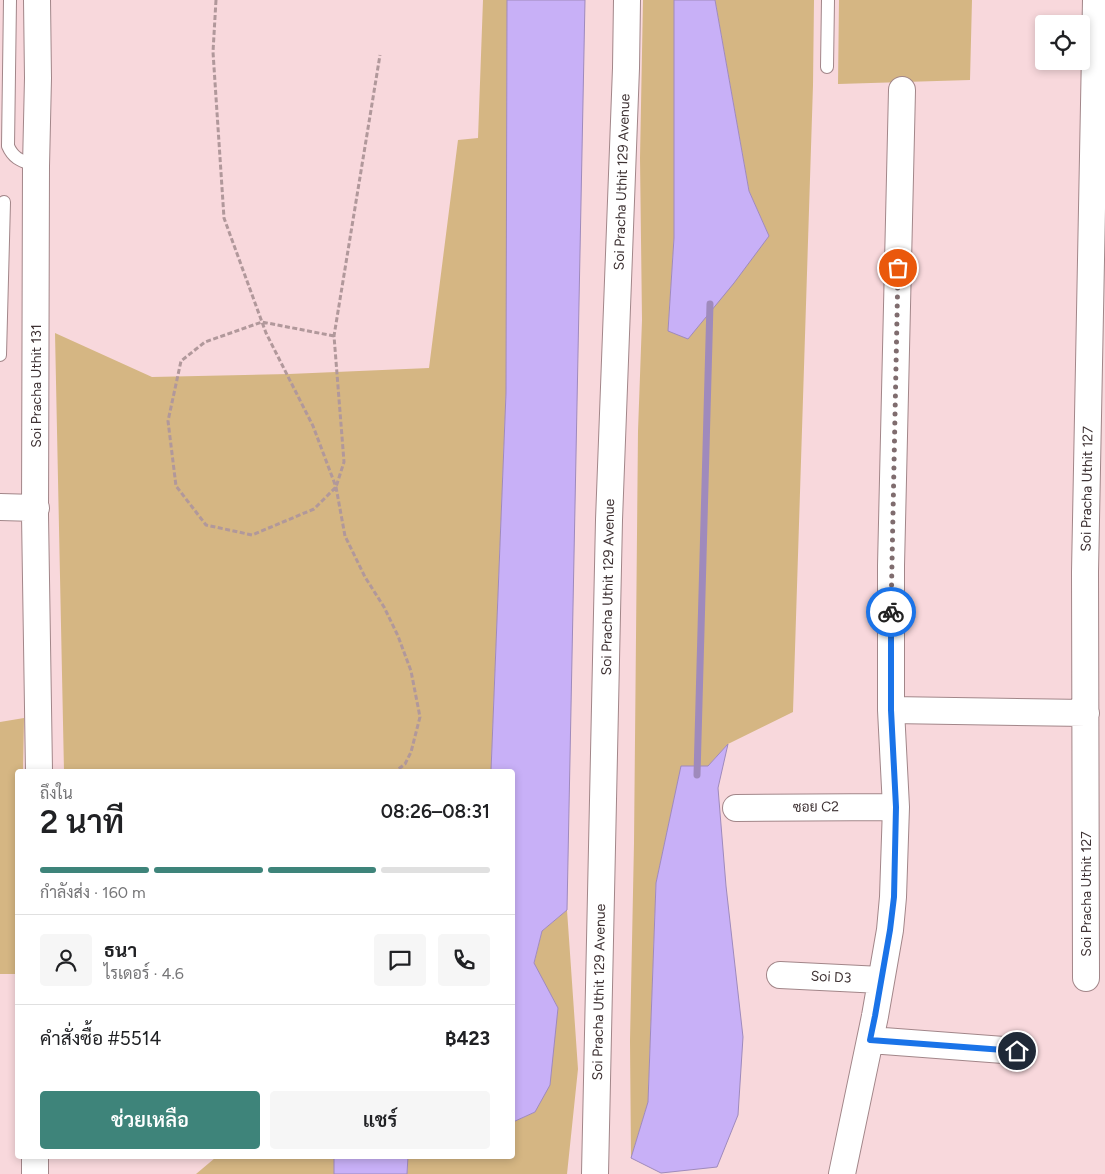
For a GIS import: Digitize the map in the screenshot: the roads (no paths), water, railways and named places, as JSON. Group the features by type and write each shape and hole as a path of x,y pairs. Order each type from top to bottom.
{"street":[{"name":"Soi Pracha Uthit 131","path":"37,0 36,508 39,769"},
{"name":"Soi Pracha Uthit 129 Avenue","path":"595,1174 609,520 627,0"},
{"name":"Soi Pracha Uthit 127","path":"1086,978 1085,572 1096,0"},
{"path":"842,1174 875,1016 894,897 896,807 891,710 891,566 902,90"},
{"path":"0,507 36,508"},
{"path":"891,710 1086,713"},
{"name":"ซอย C2","path":"736,808 896,807"},
{"name":"Soi D3","path":"780,975 881,980"},
{"path":"870,1040 1017,1051"},
{"path":"35,1159 35,1174"}],"lane":[{"path":"10,0 8,146 11,154 17,159 36,166"},
{"path":"826,67 828,0"},
{"path":"0,355 4,202"}],"waterway":[{"path":"697,775 710,304"}]}
